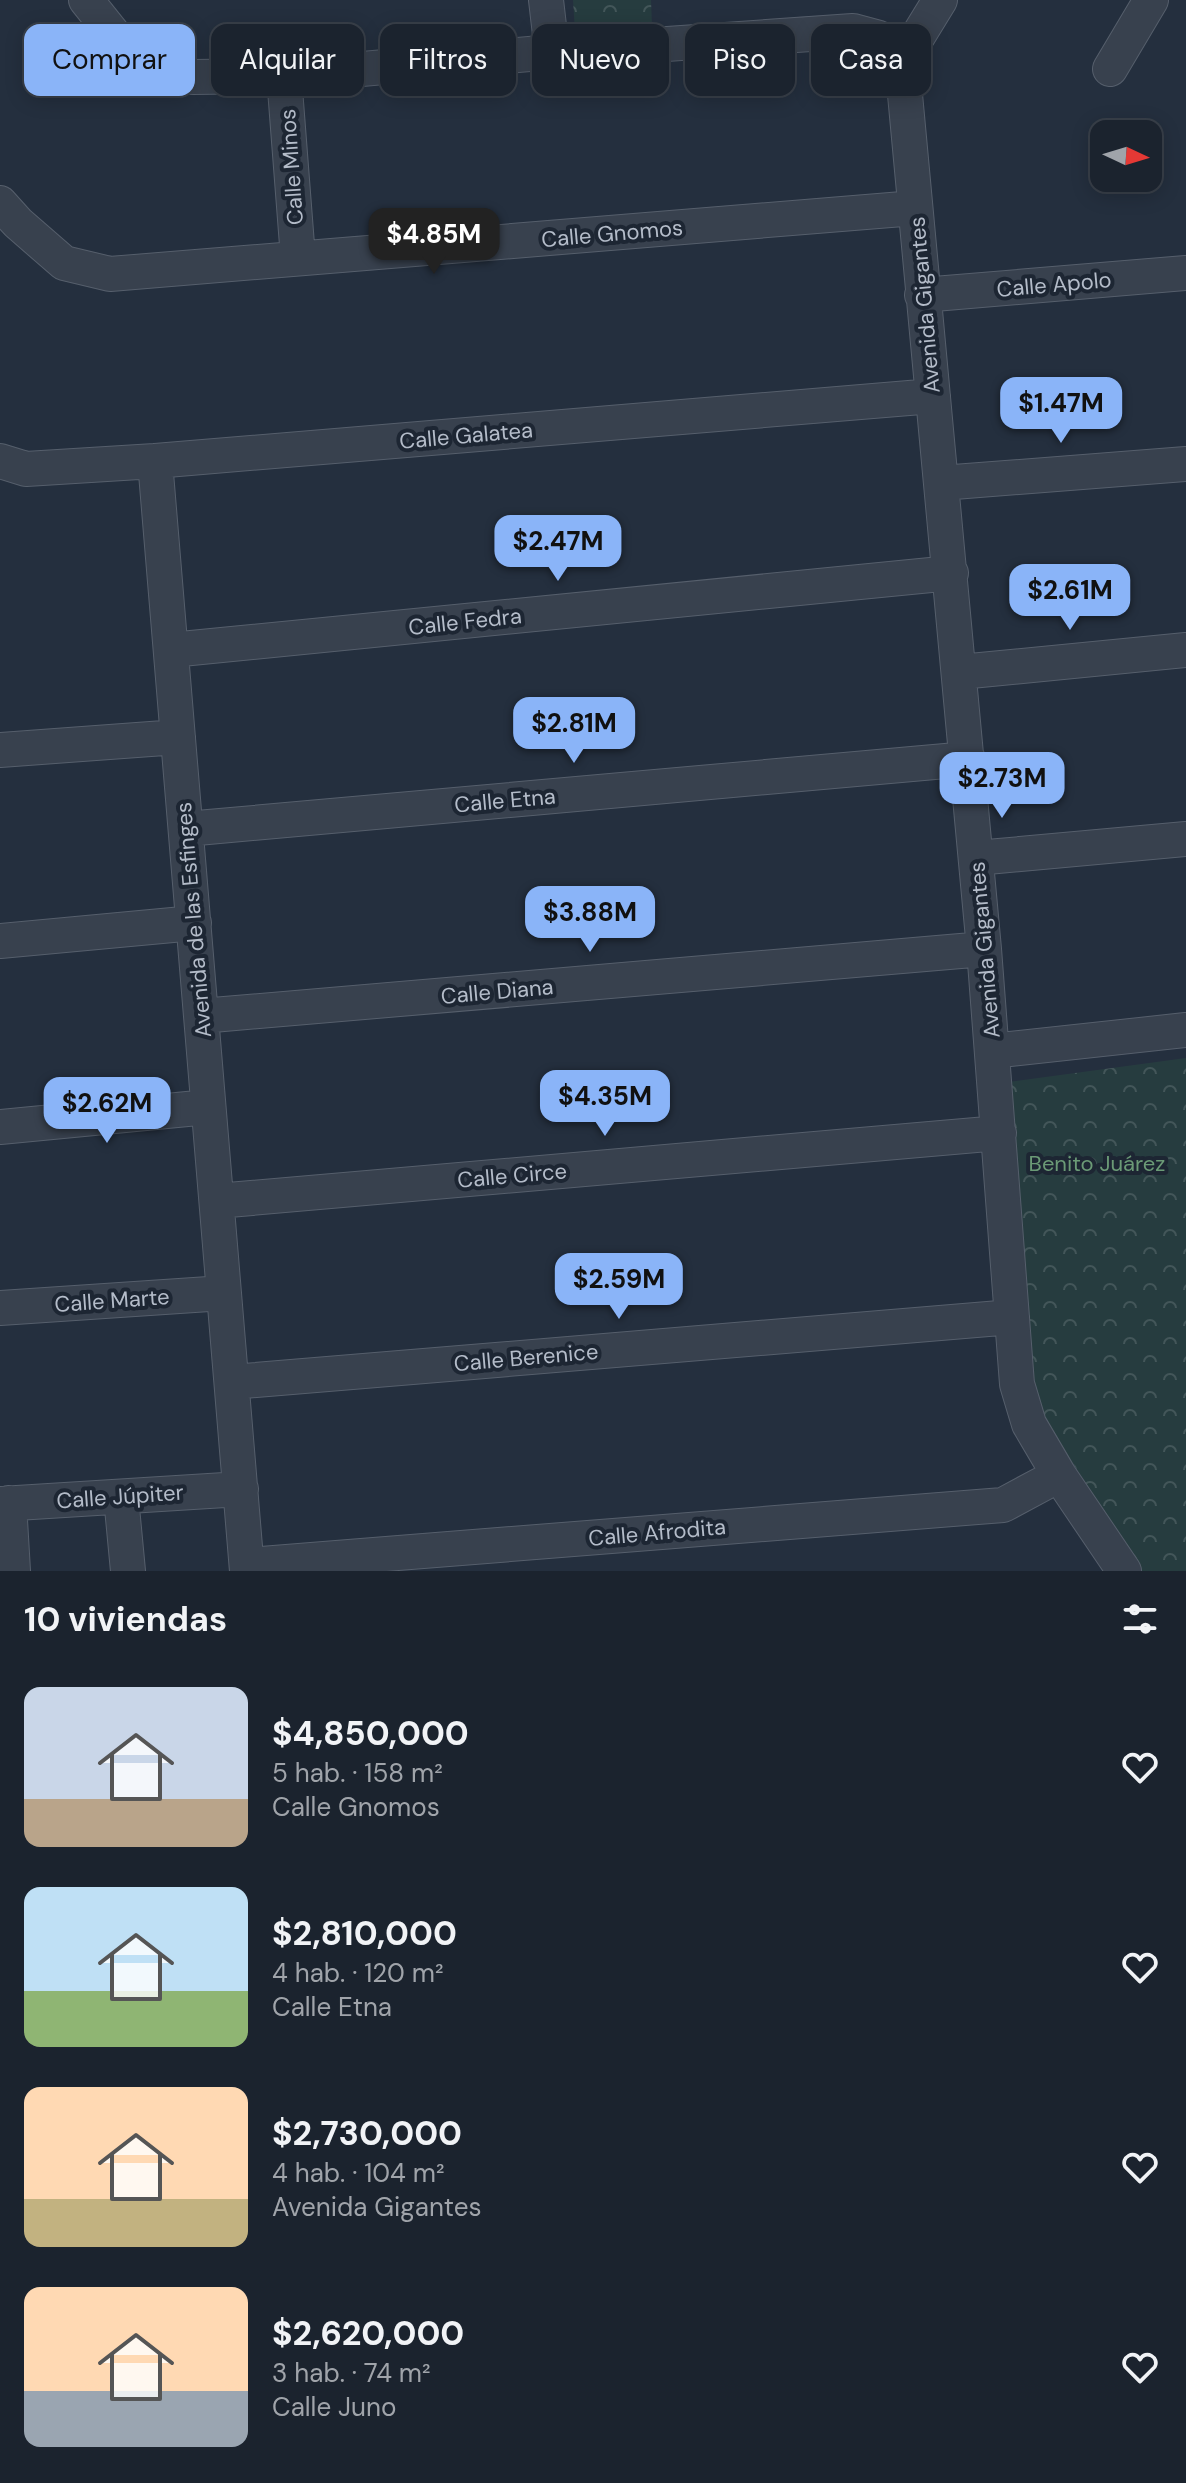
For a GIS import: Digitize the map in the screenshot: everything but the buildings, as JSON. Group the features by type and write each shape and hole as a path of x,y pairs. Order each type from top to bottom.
{"street":[{"path":"86,0 126,50 193,77 211,77"},
{"path":"546,0 549,24"},
{"path":"925,24 940,0"},
{"path":"1110,69 1151,0"},
{"path":"669,44 811,34"},
{"path":"364,69 532,54"},
{"name":"Calle Minos","path":"286,96 298,258"},
{"name":"Avenida Gigantes","path":"905,96 968,759 1017,1384 1029,1424 1059,1475 1124,1571"},
{"name":"Calle Gnomos","path":"0,203 64,263 110,274 915,208"},
{"name":"Calle Apolo","path":"922,295 1186,273"},
{"name":"Calle Galatea","path":"0,461 26,469 155,461 933,396"},
{"name":"Avenida de las Esfinges","path":"155,461 247,1568"},
{"path":"941,483 1186,464"},
{"name":"Calle Fedra","path":"171,650 951,573"},
{"path":"960,672 1186,650"},
{"path":"0,750 178,737"},
{"name":"Calle Etna","path":"186,829 968,759"},
{"path":"976,858 1186,839"},
{"path":"0,941 194,923"},
{"name":"Calle Diana","path":"201,1016 984,949"},
{"path":"992,1051 1186,1030"},
{"path":"0,1127 208,1107"},
{"name":"Calle Circe","path":"217,1201 999,1133"},
{"name":"Calle Marte","path":"0,1308 224,1293"},
{"name":"Calle Berenice","path":"232,1382 1012,1317"},
{"name":"Calle Afrodita","path":"247,1568 1003,1505 1059,1475"},
{"name":"Calle Júpiter","path":"4,1504 241,1489"},
{"path":"121,1497 128,1571"},
{"path":"4,1504 13,1571"}],"green space":[{"path":"573,0 651,0 652,24 575,24"},
{"name":"Benito Juárez","path":"1186,1058 1186,1571 1142,1571 1024,1387 1002,1083"}]}
